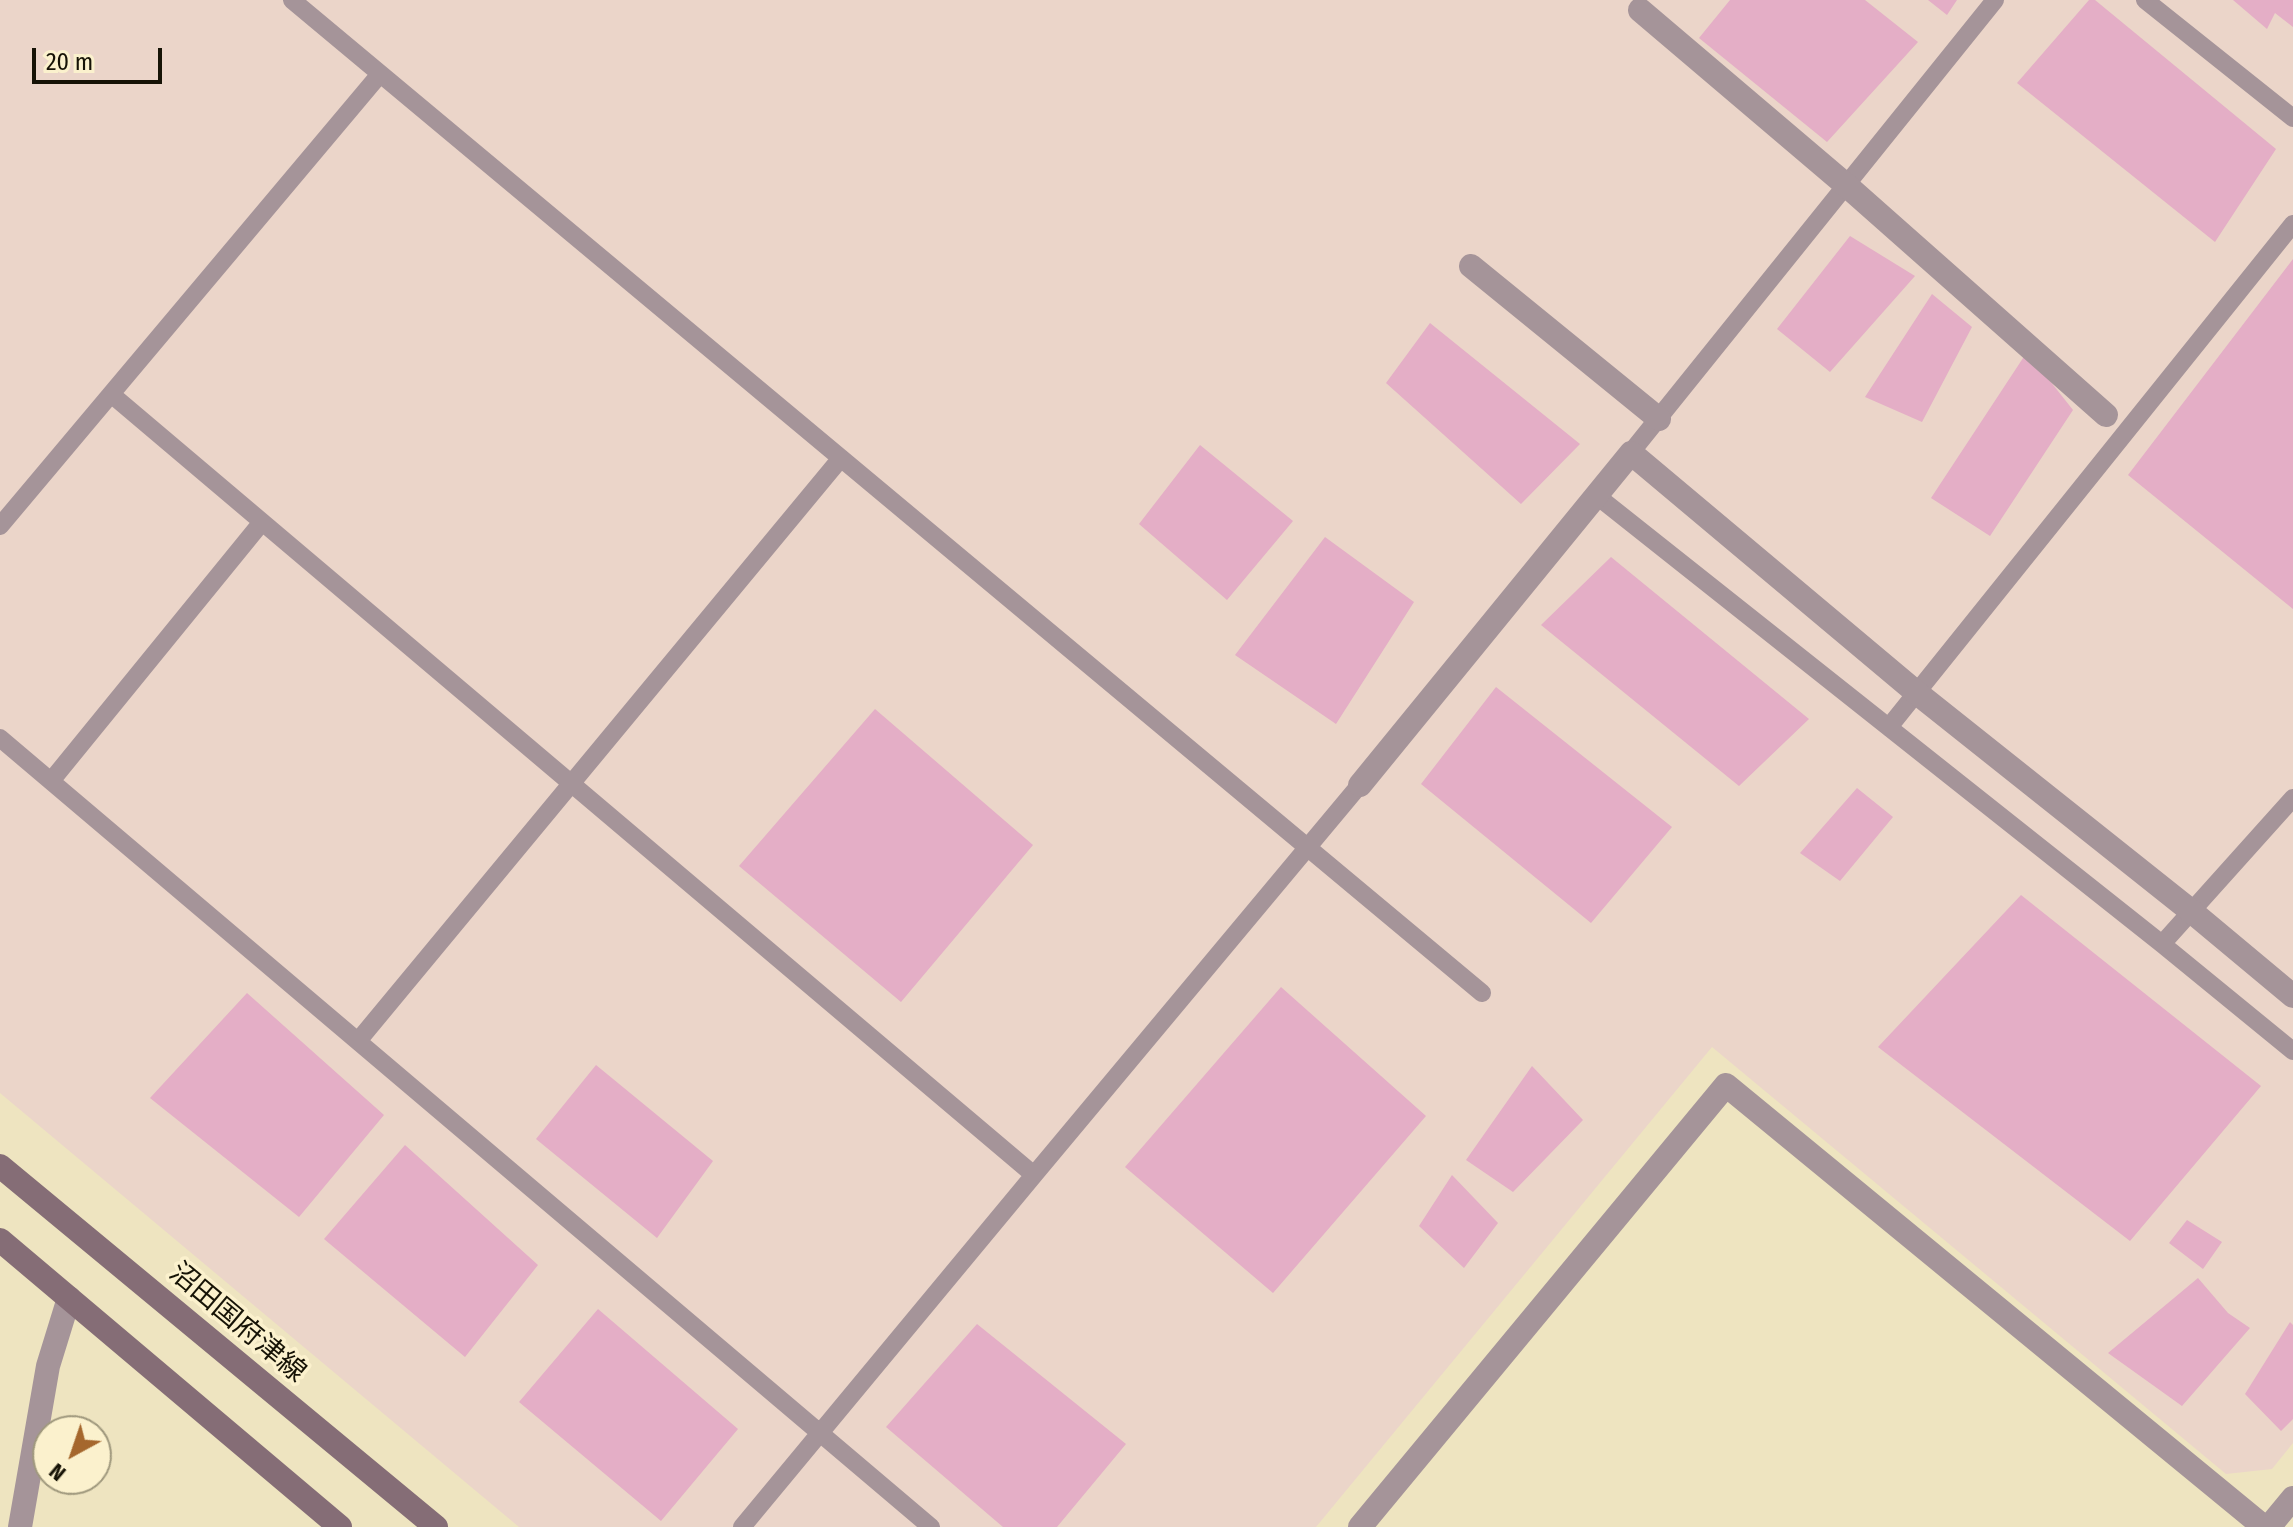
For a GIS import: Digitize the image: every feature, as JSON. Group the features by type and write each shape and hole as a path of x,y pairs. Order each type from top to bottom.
{"main road":[{"name":"沼田国府津線","path":"0,1166 436,1527"},
{"path":"0,1240 340,1527"}],"street":[{"path":"1640,10 1846,185 2106,415"},
{"path":"1471,266 1659,419"},
{"path":"1360,785 1631,453 1917,693 2293,996"},
{"path":"1360,1527 1726,1085 2256,1524 2293,1498"},
{"path":"20,1527 48,1366 69,1298"}],"lane":[{"path":"292,0 1482,993"},
{"path":"742,1527 1360,785 1597,496 1995,0"},
{"path":"2145,0 2293,118"},
{"path":"0,526 380,74"},
{"path":"1889,727 2293,224"},
{"path":"111,394 1034,1175"},
{"path":"358,1041 841,458"},
{"path":"1597,496 2293,1051"},
{"path":"51,781 262,522"},
{"path":"0,738 931,1527"},
{"path":"2162,944 2293,798"}],"shaded area":[{"path":"0,0 2293,0 2293,1443 2272,1469 2226,1474 1712,1047 1316,1527 519,1527 0,1093"}],"building":[{"path":"1730,0 1865,0 1918,42 1827,142 1699,38"},
{"path":"1928,0 1957,0 1947,15"},
{"path":"2089,0 2095,0 2276,149 2215,242 2017,83"},
{"path":"2233,0 2293,0 2293,27 2275,13 2267,29"},
{"path":"1850,236 1915,276 1830,372 1777,329"},
{"path":"2293,259 2293,609 2128,475"},
{"path":"1932,294 1972,327 1922,422 1865,397"},
{"path":"1430,323 1580,444 1521,504 1386,383"},
{"path":"2027,352 2073,410 1990,536 1931,498"},
{"path":"1200,445 1293,521 1227,600 1139,524"},
{"path":"1325,537 1414,602 1336,724 1235,655"},
{"path":"1611,557 1809,719 1739,786 1541,625"},
{"path":"1496,687 1672,827 1591,923 1421,784"},
{"path":"875,709 1033,845 901,1002 739,866"},
{"path":"1857,788 1893,817 1840,881 1800,853"},
{"path":"2021,895 2261,1086 2130,1241 1878,1047"},
{"path":"1281,987 1426,1116 1273,1293 1125,1167"},
{"path":"247,993 384,1115 299,1217 150,1098"},
{"path":"596,1065 713,1161 657,1238 536,1139"},
{"path":"1532,1066 1583,1120 1513,1192 1466,1160"},
{"path":"405,1145 538,1265 465,1357 324,1239"},
{"path":"1452,1175 1498,1223 1464,1268 1419,1226"},
{"path":"2187,1220 2222,1242 2203,1269 2169,1243"},
{"path":"2198,1278 2228,1313 2250,1328 2182,1406 2108,1353"},
{"path":"598,1309 738,1429 661,1521 519,1402"},
{"path":"2290,1322 2293,1325 2293,1419 2281,1431 2245,1394"},
{"path":"977,1324 1126,1444 1057,1527 1003,1527 886,1427"}]}
